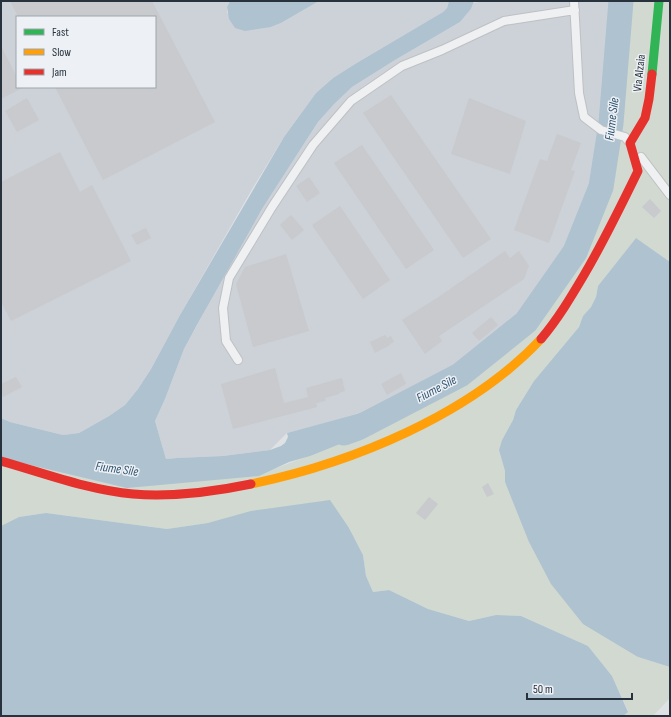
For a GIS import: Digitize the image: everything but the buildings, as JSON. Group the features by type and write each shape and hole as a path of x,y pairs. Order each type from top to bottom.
{"street":[{"name":"Via Alzaia","path":"630,144 645,118 649,99 659,1"},
{"path":"1,461 98,488 134,494 201,492 226,489 309,470 384,442 442,415 490,385 536,345 552,326 593,260 638,171 630,144"}],"lane":[{"path":"574,1 579,93 584,117 602,130 625,137 670,195"},
{"path":"238,360 226,341 223,308 229,278 272,207 313,146 351,101 402,66 442,50 504,21 575,10"}],"shaded area":[{"path":"1,1 230,1 227,7 227,13 271,27 281,23 319,1 449,1 447,8 443,12 333,78 316,93 284,137 251,191 151,369 125,405 79,433 63,435 10,422 1,418"},
{"path":"486,1 612,1 613,70 605,130 594,193 574,251 561,276 538,310 523,328 492,358 453,387 413,410 378,423 337,420 287,433 270,450 223,456 166,459 155,421 184,349 262,209 318,122 333,104 352,87 460,22 471,9 473,3"},
{"path":"630,1 670,1 670,262 636,238 598,286 596,297 591,307 583,316 579,327 534,381 516,410 499,450 505,471 505,482 638,657 670,667 670,698 653,716 623,716 628,711 612,676 588,646 521,616 496,615 469,621 428,609 389,590 373,592 366,576 363,555 349,528 208,523 167,529 46,513 19,517 1,526 1,458 269,471 381,428 440,396 490,360 532,320 567,270 603,197 615,121"}],"water":[{"path":"230,1 319,1 281,23 271,27 245,31 235,28 229,19 227,7"},
{"path":"449,1 474,1 471,9 460,22 352,87 318,122 262,209 198,323 184,349 155,421 166,459 223,456 270,450 285,443 288,437 287,433 372,410 380,428 310,456 289,462 259,476 127,488 1,458 1,418 10,422 63,435 79,433 125,405 151,369 180,315 284,137 316,93 333,78 443,12 447,8"},
{"path":"636,238 670,262 670,667 638,657 583,624 551,584 529,542 505,482 505,471 499,450 516,410 534,381 579,327 583,316 591,307 596,297 598,286"},
{"path":"330,500 349,528 363,555 366,576 373,592 389,590 428,609 469,621 496,615 521,616 588,646 612,676 628,712 623,716 1,716 1,526 19,517 46,513 167,529 208,523 251,511"}],"waterway":[{"name":"Fiume Sile","path":"344,433 358,428 460,375 526,322 575,252 601,187 611,123 621,1"}],"traffic: fast":[{"path":"652,74 659,1"}],"traffic: slow":[{"path":"251,484 290,475 329,463 368,449 407,432 445,413 480,391 512,366 541,339"}],"traffic: jam":[{"path":"541,339 559,316 584,275 638,171 630,143 645,118 652,74"},
{"path":"1,461 83,485 133,494 163,495 192,493 251,484"}]}
